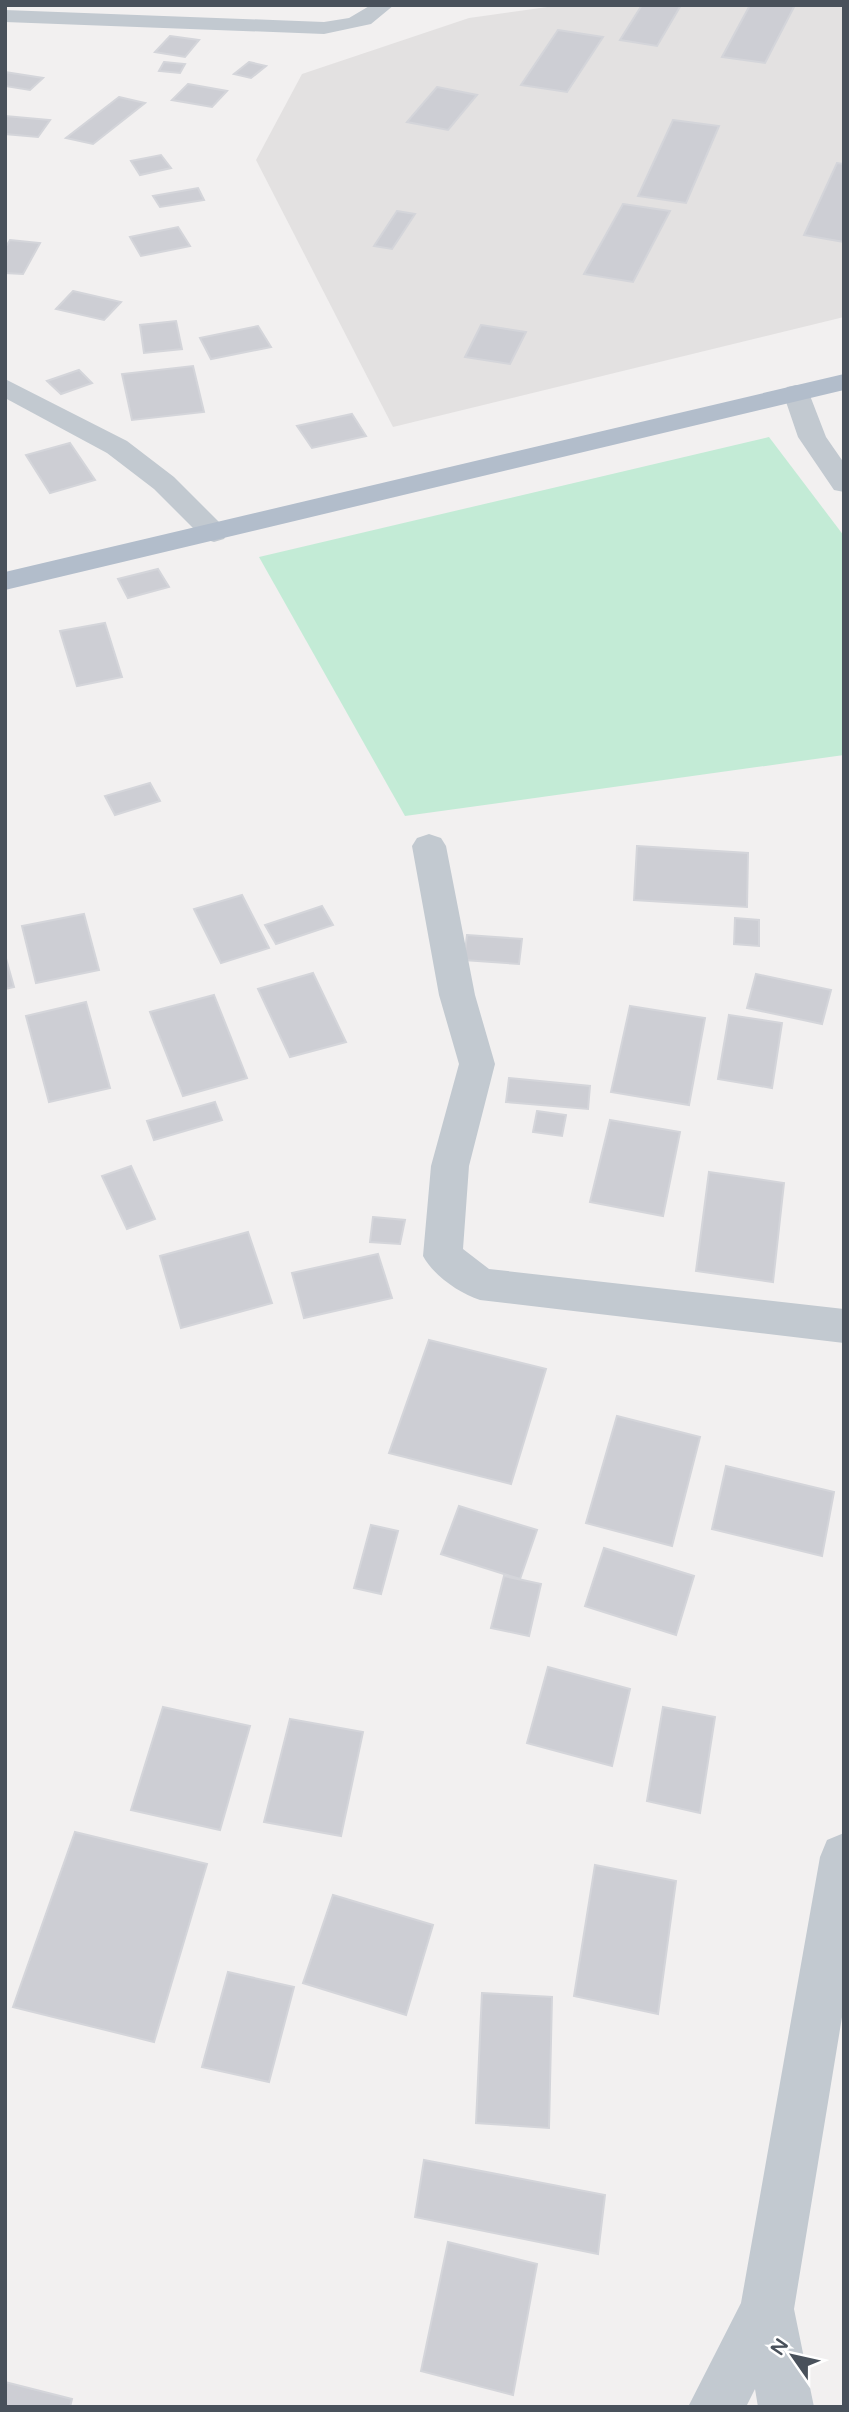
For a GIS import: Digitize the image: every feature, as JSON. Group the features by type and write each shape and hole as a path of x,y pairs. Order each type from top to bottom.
{"main road":[{"path":"5,581 844,382"}],"street":[{"path":"5,16 324,28 345,26 371,18 384,5"},
{"path":"5,387 117,447 164,483 214,533"},
{"path":"796,393 811,438 844,484"},
{"path":"429,846 457,995 477,1063 450,1167 443,1256 480,1284 668,1307 785,1317 844,1326"},
{"path":"716,2407 767,2309 844,1857"},
{"path":"767,2309 786,2407"}],"shaded area":[{"path":"562,5 844,5 844,317 393,427 256,160 302,74 469,18"}],"green space":[{"path":"769,437 844,536 844,755 405,816 259,557"}],"building":[{"path":"642,5 681,5 657,46 620,40"},
{"path":"750,5 795,5 765,63 722,57"},
{"path":"558,30 603,37 567,92 521,85"},
{"path":"170,36 199,40 185,57 155,52"},
{"path":"164,62 185,64 180,73 159,71"},
{"path":"249,62 266,66 251,78 234,74"},
{"path":"5,72 43,78 30,90 5,86"},
{"path":"188,84 227,91 212,107 172,100"},
{"path":"437,87 477,95 448,130 407,122"},
{"path":"119,97 145,103 93,144 66,138"},
{"path":"5,116 50,120 38,137 5,134"},
{"path":"673,120 719,126 686,203 638,196"},
{"path":"161,155 171,168 140,175 131,161"},
{"path":"837,163 844,164 844,242 804,235"},
{"path":"198,188 204,200 160,207 153,196"},
{"path":"623,204 670,211 633,282 584,274"},
{"path":"397,211 415,214 392,249 374,246"},
{"path":"178,227 190,246 141,256 130,237"},
{"path":"10,240 40,243 23,274 5,273 5,248"},
{"path":"73,291 121,302 104,320 56,309"},
{"path":"176,321 182,349 144,353 140,325"},
{"path":"481,325 526,332 510,364 465,357"},
{"path":"258,326 271,347 211,359 200,338"},
{"path":"193,366 204,412 132,420 122,374"},
{"path":"79,370 92,383 61,394 47,381"},
{"path":"352,414 366,436 312,448 297,426"},
{"path":"70,443 95,480 50,493 26,455"},
{"path":"158,569 169,587 128,598 118,579"},
{"path":"105,623 122,677 77,686 60,631"},
{"path":"150,783 160,801 115,815 105,796"},
{"path":"637,846 748,853 747,907 634,900"},
{"path":"242,895 269,948 221,963 194,909"},
{"path":"322,906 333,925 276,944 265,925"},
{"path":"84,914 99,970 36,983 22,926"},
{"path":"735,918 759,920 759,946 734,944"},
{"path":"467,935 522,939 519,964 464,960"},
{"path":"5,955 14,987 5,989"},
{"path":"313,973 346,1042 290,1057 258,989"},
{"path":"756,974 831,990 822,1024 747,1008"},
{"path":"214,995 247,1078 183,1096 150,1012"},
{"path":"86,1002 110,1088 49,1102 26,1016"},
{"path":"630,1006 705,1018 689,1105 611,1092"},
{"path":"729,1015 782,1023 772,1088 718,1079"},
{"path":"509,1078 590,1086 588,1109 506,1102"},
{"path":"215,1102 222,1120 154,1140 147,1121"},
{"path":"537,1111 566,1115 562,1136 533,1132"},
{"path":"610,1120 680,1132 663,1216 590,1202"},
{"path":"131,1166 155,1219 127,1229 102,1176"},
{"path":"709,1172 784,1183 773,1282 696,1271"},
{"path":"373,1217 405,1220 400,1244 370,1242"},
{"path":"248,1232 272,1303 181,1328 160,1256"},
{"path":"378,1254 392,1298 304,1318 292,1273"},
{"path":"429,1340 546,1369 511,1484 389,1453"},
{"path":"617,1416 700,1437 672,1546 586,1523"},
{"path":"726,1466 834,1492 822,1556 712,1529"},
{"path":"459,1506 537,1530 520,1579 441,1554"},
{"path":"371,1525 398,1531 381,1594 354,1588"},
{"path":"604,1548 694,1576 676,1635 585,1606"},
{"path":"504,1576 541,1584 529,1636 491,1628"},
{"path":"548,1667 630,1689 612,1766 527,1743"},
{"path":"163,1707 250,1726 220,1830 131,1810"},
{"path":"663,1707 715,1717 700,1813 647,1801"},
{"path":"290,1719 363,1732 341,1836 264,1822"},
{"path":"75,1832 207,1864 154,2042 13,2007"},
{"path":"595,1865 676,1881 658,2014 574,1996"},
{"path":"333,1895 433,1925 406,2015 303,1983"},
{"path":"228,1972 294,1987 269,2082 202,2067"},
{"path":"482,1993 552,1997 549,2128 476,2123"},
{"path":"424,2160 605,2195 598,2254 415,2217"},
{"path":"448,2242 537,2264 513,2395 421,2371"},
{"path":"5,2382 72,2399 70,2407 5,2407"}]}
